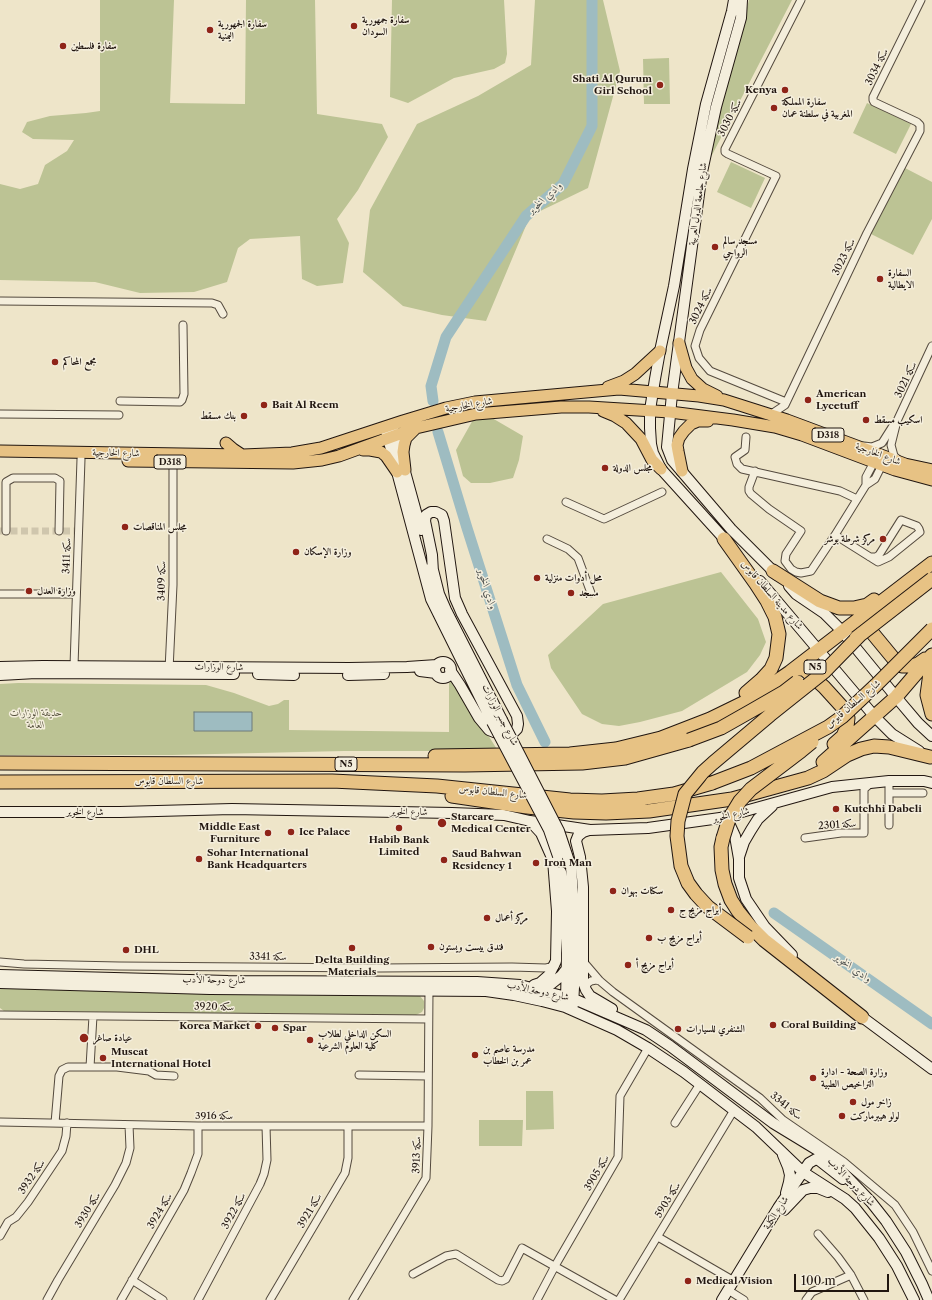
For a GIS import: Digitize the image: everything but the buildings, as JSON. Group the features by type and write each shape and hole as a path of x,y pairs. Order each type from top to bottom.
{"highway":[{"path":"698,723 748,691 761,680 771,669 776,658 778,646 779,634 775,617 756,584 724,539"},
{"path":"338,764 376,758 590,753 655,740 710,719 749,700 790,672 932,563"},
{"path":"773,572 820,602 839,608 854,608 867,605 903,580 912,578"},
{"name":"شارع السلطان قابوس","path":"0,763 465,765 582,763 625,758 689,740 721,728 752,712 784,692 932,579"},
{"path":"867,612 864,621 865,624 898,664 902,666 918,664 932,654"},
{"name":"شارع السلطان قابوس","path":"0,782 332,781 437,786 562,799 602,801 638,799 674,794 712,783 751,768 828,727 842,717 876,685 932,629"},
{"path":"862,633 824,672 702,772 686,794 678,821 677,836 681,866 688,883 708,907 824,993 862,1017"},
{"path":"791,782 822,764 875,717 896,697 932,654"},
{"path":"932,668 927,695 932,714"},
{"path":"790,672 797,669 804,669 824,687 844,709 848,718 847,727 843,736 831,746 822,764"},
{"path":"828,727 801,751 751,789 740,801 729,819 723,838 721,847 722,870 731,900 750,926 764,940 862,1017"},
{"path":"408,785 433,792 469,799 574,812 606,813 649,811 732,799 808,778 823,771 846,755 874,746 889,747 931,757"}],"main road":[{"name":"شارع جامعة الدول العربية","path":"670,412 702,172 717,100 741,18 740,0"},
{"name":"شارع جامعة الدول العربية","path":"650,410 652,392 674,286 693,169 706,104 732,11 740,0"},
{"path":"679,343 686,368 692,378 703,389 724,400"},
{"path":"600,390 615,385 635,374 660,351"},
{"name":"شارع الخارجية","path":"0,453 54,452 208,454 223,459 243,455 292,453 321,448 446,408 496,400 619,389 699,396 724,400 787,420 901,462 932,470"},
{"path":"545,395 546,408"},
{"name":"شارع الخارجية","path":"0,458 173,462 223,459 293,463 322,460 339,456 416,428 476,414 561,407 589,407 670,412 775,427 802,435 878,464 917,477 932,480"},
{"path":"589,407 615,416 626,423 641,439 652,460 661,469"},
{"name":"شارع مدينة السلطان قابوس","path":"650,410 650,444 661,469 724,539 875,717 892,734 931,757"},
{"name":"شارع مدينة السلطان قابوس","path":"670,412 667,447 672,460 731,529 773,572 796,594 824,613 842,632 918,723 932,736"},
{"path":"682,471 678,445 679,438 684,430 691,424 698,421 733,420"},
{"name":"شارع جسر الوزارات","path":"388,426 401,471 431,600 497,722 559,831 571,867 575,970 569,1009"},
{"path":"401,471 406,438 416,428"},
{"path":"208,454 223,442 243,455"},
{"path":"339,456 363,450 375,450 386,456 401,471"},
{"path":"54,452 63,455 78,456 81,459 86,456 107,453"},
{"path":"153,454 168,458 173,462 179,458 193,454"},
{"name":"شارع جسر الوزارات","path":"401,471 439,594 497,722 549,830 564,898 570,997"},
{"path":"433,572 432,555 425,521 426,515 431,512 436,512 442,515 444,521 455,598 462,614 517,716 517,729 514,732 506,734 489,730 479,718 449,666 446,663 441,663 436,669"},
{"name":"شارع الوزارات","path":"0,667 407,667 436,669"},
{"name":"شارع الوزارات","path":"0,674 367,675 436,669"},
{"name":"شارع الخوير","path":"0,812 224,810 355,811 504,815 530,821 590,830 648,828 720,818 832,787 890,781 924,781 932,783"},
{"path":"739,859 744,842 758,819 778,802"},
{"path":"720,818 729,823 732,828 739,859 739,878 746,899 765,927 786,949 847,1001 862,1017 932,1069"},
{"path":"530,821 537,826 556,858"},
{"path":"568,827 576,842 580,857 583,887 582,960 583,982 586,990 590,996 629,1017 646,1030"},
{"path":"576,842 578,836 583,832 590,830"},
{"path":"538,983 549,975 555,966 556,961 557,911 556,858 554,853 563,850 570,850 580,857"},
{"path":"520,985 538,983 551,984 561,976 568,967"},
{"name":"شارع دوحة الأدب","path":"0,975 228,981 477,982 520,985 570,997 646,1030 670,1046 773,1123 819,1151 832,1161 871,1202 886,1221 906,1252 929,1300"},
{"name":"شارع دوحة الأدب","path":"0,983 210,989 486,991 542,1000 569,1009 617,1030 648,1048 700,1084 756,1127 803,1172 845,1199 855,1208 879,1238 897,1266 914,1300"},
{"path":"778,1208 787,1189 790,1175 780,1149"},
{"name":"شارع الكلية","path":"750,1255 778,1208 809,1163 816,1159 833,1172"},
{"path":"845,1199 837,1189 815,1174 813,1168 816,1164 833,1172 860,1191"},
{"path":"722,1300 750,1255 787,1206 802,1190 818,1188 845,1199"}],"street":[{"name":"سكة 3030","path":"776,176 728,154 725,149 801,0"},
{"name":"سكة 3034","path":"915,121 874,102 873,97 921,0"},
{"name":"سكة 3023","path":"785,403 867,233 920,131 920,125 915,121"},
{"name":"سكة 3024","path":"776,176 700,330 695,346 699,358 710,371 785,403"},
{"path":"0,301 212,302 218,305 223,314"},
{"path":"120,401 180,402 182,400 184,394 183,325"},
{"name":"سكة 3021","path":"901,462 894,456 891,445 898,421 932,346"},
{"path":"770,415 785,403"},
{"path":"785,403 787,420"},
{"path":"0,414 119,415"},
{"name":"سكة 3021","path":"854,445 872,447 882,443 892,427 898,421"},
{"path":"746,438 745,450 737,455 735,460 742,469 840,491 857,499"},
{"name":"سكة 3411","path":"74,666 81,459"},
{"name":"سكة 3409","path":"170,667 173,578 173,462"},
{"path":"754,471 749,487 751,494 769,509 801,531 786,554 785,561 790,569 796,572 806,573 810,571 835,535 866,485 866,477 878,464"},
{"path":"6,531 6,482 13,478 55,478 60,481 59,531"},
{"path":"566,502 604,518 662,492"},
{"path":"835,535 870,557 878,562 884,560 920,532 919,529 917,526 901,520 879,555 876,557 870,557"},
{"path":"547,539 568,549 578,558 591,593"},
{"path":"0,594 76,594"},
{"path":"42,673 68,672 72,670 74,666"},
{"path":"139,674 166,672 170,667"},
{"path":"890,781 890,825"},
{"name":"سكة 2301","path":"805,838 842,833 864,833 864,789 873,782"},
{"path":"890,792 924,793"},
{"name":"سكة 3341","path":"582,960 600,982 647,1018 760,1098 783,1120 844,1162 895,1205 913,1232 932,1271"},
{"name":"سكة 3341","path":"0,962 31,964 269,967 546,968 555,966"},
{"path":"536,968 540,971 538,983"},
{"path":"586,990 587,984 591,981 596,980 600,982"},
{"name":"سكة 3913","path":"353,1300 425,1182 428,1126 429,990"},
{"name":"سكة 3920","path":"0,1015 428,1019"},
{"path":"90,1067 93,1016"},
{"name":"سكة 3905","path":"537,1300 618,1157 620,1096 648,1048"},
{"path":"56,1123 59,1076 62,1070 68,1067 117,1067 149,1071 156,1075 174,1076"},
{"path":"359,1075 428,1076"},
{"path":"675,1123 700,1084"},
{"path":"751,1107 760,1098"},
{"name":"سكة 5903","path":"619,1300 734,1110"},
{"name":"سكة 3916","path":"0,1122 198,1126 428,1126"},
{"name":"سكة 3932","path":"0,1236 8,1222 16,1217 32,1196 62,1151 66,1136 67,1123"},
{"name":"سكة 3930","path":"48,1300 58,1280 126,1164 130,1148 129,1125"},
{"name":"سكة 3924","path":"121,1300 184,1190 198,1154 198,1126"},
{"name":"سكة 3922","path":"198,1300 264,1174 266,1160 266,1126"},
{"name":"سكة 3921","path":"270,1300 345,1172 348,1158 348,1127"},
{"path":"818,1234 851,1275 864,1300"},
{"path":"658,1237 731,1285 744,1300"},
{"path":"413,1274 446,1256 456,1254 502,1281 506,1279 522,1248 615,1300"},
{"path":"806,1300 812,1292 851,1275"},
{"path":"132,1280 162,1300"}],"green space":[{"path":"100,0 174,0 170,103 245,104 246,0 315,0 317,114 382,124 388,137 358,190 337,219 349,243 343,283 317,286 302,279 300,236 250,239 238,248 227,282 194,292 140,293 95,282 0,280 0,184 20,189 38,184 45,165 67,151 74,140 33,139 22,132 27,122 50,116 100,111"},
{"path":"392,0 504,0 507,54 505,63 494,69 454,78 408,103 390,97"},
{"path":"535,0 603,0 620,71 588,188 530,216 486,321 442,315 403,306 363,272 370,210 417,124 478,96 531,65"},
{"path":"749,0 792,0 711,157 719,115"},
{"path":"669,58 670,104 644,104 643,59"},
{"path":"867,103 911,124 896,154 853,133"},
{"path":"731,162 765,178 751,208 717,192"},
{"path":"905,168 932,182 932,219 913,255 871,234"},
{"path":"474,418 492,418 523,436 519,460 513,478 490,483 471,483 463,476 456,450"},
{"path":"721,572 758,619 766,642 760,655 747,672 682,711 640,722 619,726 602,724 582,714 551,668 548,655 603,604"},
{"name":"حديقة الوزارات العامة","path":"453,679 498,751 344,751 172,755 0,755 0,684 206,685 234,693 269,706 278,704 284,700 289,700 289,730 449,732 449,683"},
{"path":"1,986 244,995 420,996 424,1001 424,1008 422,1012 416,1015 4,1011 0,1008"},
{"path":"526,1091 553,1091 554,1129 526,1130"},
{"path":"479,1120 523,1120 522,1146 479,1146"}],"water":[{"path":"194,712 252,712 252,731 194,731"}],"waterway":[{"name":"وادي الخوير","path":"433,401 431,386 446,337 526,216 563,184 592,126 592,0"},
{"name":"وادي الخوير","path":"438,432 517,685 545,742"},
{"name":"وادي الخوير","path":"774,913 932,1024"}],"tunnel":[{"path":"0,531 78,531"}],"place":[{"name":"سفارة جمهورية السودان","path":"354,26"},
{"name":"سفارة الجمهورية اليمنية","path":"210,30"},
{"name":"سفارة فلسطين","path":"63,46"},
{"name":"Shati Al Qurum Girl School","path":"660,85"},
{"name":"Kenya","path":"785,90"},
{"name":"سفارة المملكة المغربية في سلطنة عمان","path":"774,108"},
{"name":"مسجد سالم الرواحي","path":"715,247"},
{"name":"السفارة الايطالية","path":"880,279"},
{"name":"مجمع المحاكم","path":"55,362"},
{"name":"American Lycetuff","path":"808,400"},
{"name":"Bait Al Reem","path":"264,405"},
{"name":"بنك مسقط","path":"244,416"},
{"name":"اسكيب مسقط","path":"866,420"},
{"name":"مجلس الدولة","path":"605,468"},
{"name":"مجلس المناقصات","path":"125,527"},
{"name":"مركز شرطة بوشر","path":"883,539"},
{"name":"وزارة الإسكان","path":"296,552"},
{"name":"محل أدوات منزلية","path":"537,578"},
{"name":"وزارة العدل","path":"29,591"},
{"name":"مسجد","path":"571,593"},
{"name":"Kutchhi Dabeli","path":"836,809"},
{"name":"Starcare Medical Center","path":"442,823"},
{"name":"Habib Bank Limited","path":"399,828"},
{"name":"Ice Palace","path":"291,832"},
{"name":"Middle East Furniture","path":"268,833"},
{"name":"Sohar International Bank Headquarters","path":"199,859"},
{"name":"Saud Bahwan Residency 1","path":"444,860"},
{"name":"Iron Man","path":"536,863"},
{"name":"سكنات بهوان","path":"613,891"},
{"name":"أبراج مزيج ج","path":"671,910"},
{"name":"مركز أعمال","path":"487,918"},
{"name":"أبراج مزيج ب","path":"649,938"},
{"name":"فندق بيست ويستون","path":"431,947"},
{"name":"Delta Building Materials","path":"352,948"},
{"name":"DHL","path":"126,950"},
{"name":"أبراج مزيج أ","path":"628,965"},
{"name":"Coral Building","path":"773,1025"},
{"name":"Korea Market","path":"258,1026"},
{"name":"Spar","path":"275,1028"},
{"name":"الشنفري للسيارات","path":"678,1029"},
{"name":"عيادة صاغر","path":"84,1038"},
{"name":"السكن الداخلي لطلاب كلية العلوم الشرعية","path":"310,1040"},
{"name":"مدرسة عاصم بن عمر بن الخطاب","path":"475,1055"},
{"name":"Muscat International Hotel","path":"103,1058"},
{"name":"وزارة الصحة - ادارة التراخيص الطبية","path":"813,1078"},
{"name":"زاخر مول","path":"853,1102"},
{"name":"لولو هيبرماركت","path":"842,1116"},
{"name":"Medical Vision","path":"688,1281"}]}
